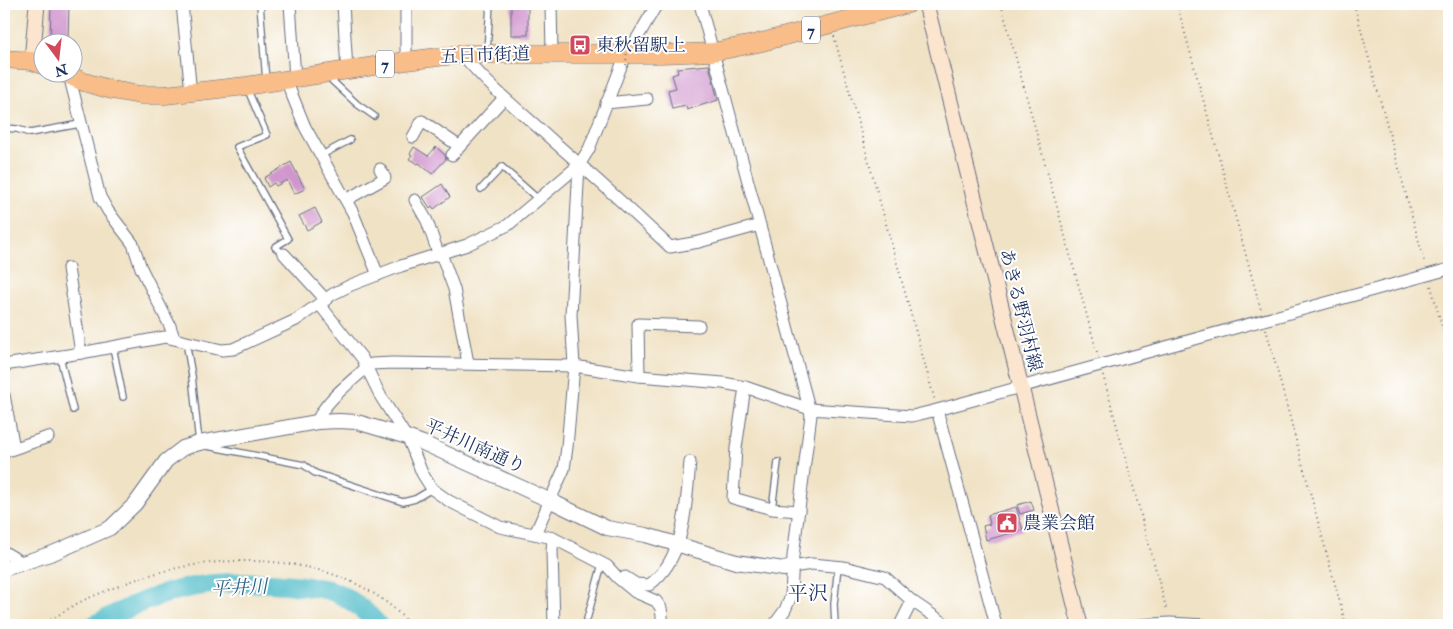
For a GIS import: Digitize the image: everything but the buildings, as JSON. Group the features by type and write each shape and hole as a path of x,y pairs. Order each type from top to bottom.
{"main road":[{"path":"37,4 37,32"},
{"name":"五日市街道","path":"82,81 112,90 140,95 164,95 246,86 462,54 713,52 758,43 908,4"},
{"name":"あきる野羽村線","path":"926,4 1080,625"},
{"path":"4,59 32,62"}],"street":[{"path":"182,4 191,92"},
{"path":"290,4 291,79 305,127 353,213 378,275"},
{"path":"343,4 346,70"},
{"path":"406,4 406,61"},
{"path":"551,4 552,54"},
{"path":"4,365 60,357 165,337 222,350 233,349 296,320 351,285 467,245 508,225 579,165 589,149 622,64 657,4"},
{"path":"700,4 811,415 798,511 790,601 774,625"},
{"path":"462,54 482,78 670,247 699,242 760,225"},
{"path":"67,82 100,197 133,244 141,268 174,338"},
{"path":"413,137 422,122 456,151 504,98"},
{"path":"606,103 646,99"},
{"path":"535,534 565,462 574,366 571,315 579,165"},
{"path":"346,200 385,178 380,169"},
{"path":"415,200 427,221 454,289 468,363"},
{"path":"284,254 323,302 367,367 404,436 410,443 422,473 432,489 449,501 500,527 553,538 636,584 649,585 671,561 677,544 685,518 690,462"},
{"path":"68,268 81,353"},
{"path":"317,422 319,415 327,404 367,367 372,364 392,363 574,366 639,376 712,381 745,387 810,410 912,416 1449,269"},
{"path":"639,376 638,324 699,326"},
{"path":"745,387 736,448 733,498 772,509 798,511"},
{"path":"4,395 9,450 48,437"},
{"path":"937,410 996,625"},
{"name":"平井川南通り","path":"4,569 54,553 110,528 135,504 166,461 183,448 317,422 357,422 404,436 550,500 607,528 646,535 736,562 784,569 812,564 838,566 885,577 912,601 947,625"},
{"path":"553,538 554,625"},
{"path":"4,552 23,563"},
{"path":"604,565 635,592 656,601 661,608 663,625"},
{"path":"900,625 912,601"},
{"path":"1138,625 1170,623 1204,625"}],"lane":[{"path":"260,4 266,83"},
{"path":"487,53 490,4"},
{"path":"323,74 357,104 374,116"},
{"path":"246,86 267,135 238,147 288,239 275,247 284,254"},
{"path":"4,128 18,129 30,133 80,124"},
{"path":"320,156 350,140"},
{"path":"481,189 502,167 538,199"},
{"path":"186,342 192,376 199,444 304,465 315,473 402,502 415,499 432,489"},
{"path":"112,347 123,397"},
{"path":"60,357 73,410"},
{"path":"772,509 778,462"},
{"path":"587,619 604,565"},
{"path":"835,625 834,604 838,566"}],"path":[{"path":"1001,4 1170,623"},
{"path":"1354,4 1449,353"},
{"path":"831,25 937,410"},
{"path":"42,625 83,601 142,577 187,566 275,561 314,568 346,579 376,596 410,625"}],"waterway":[{"name":"平井川","path":"95,625 136,604 178,590 195,586 249,582 285,584 332,591 357,605 378,625"}],"place":[{"name":"東秋留駅上","path":"580,45"},
{"name":"農業会館","path":"1007,523"}],"district":[{"name":"平沢","path":"808,593"}]}
